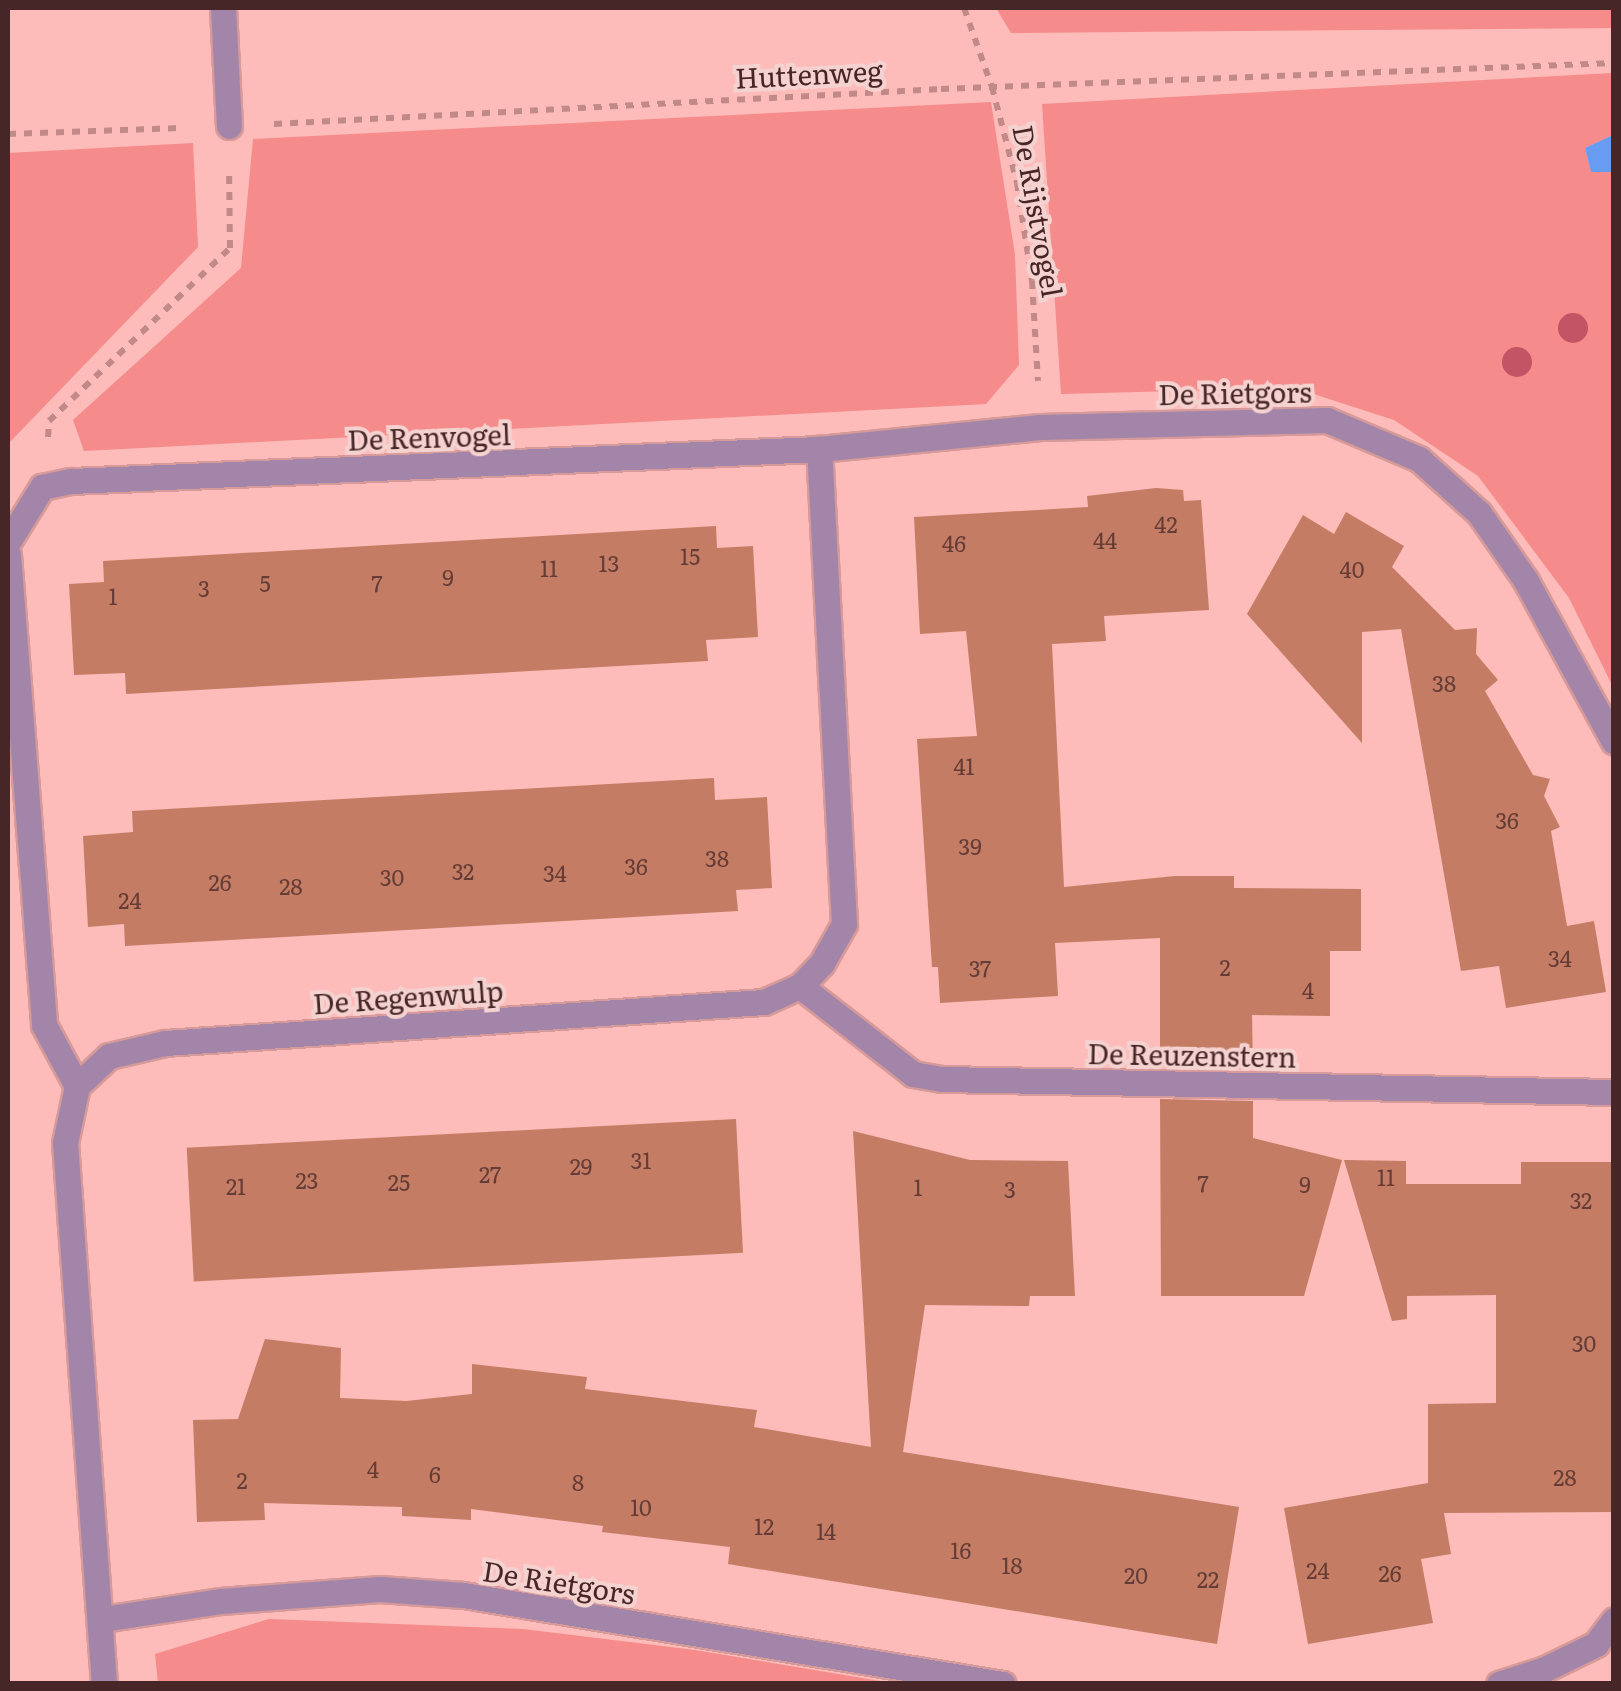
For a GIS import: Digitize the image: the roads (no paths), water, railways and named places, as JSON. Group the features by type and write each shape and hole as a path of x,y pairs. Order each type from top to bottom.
{"street":[{"path":"223,8 229,126"},
{"name":"De Rietgors","path":"819,449 1040,427 1326,420 1419,460 1489,526 1526,581 1614,742"},
{"path":"800,986 822,964 844,924 819,449"},
{"name":"De Renvogel","path":"8,542 42,488 72,481 819,449"},
{"path":"8,555 44,1025 77,1086 65,1143 103,1620 104,1684"},
{"name":"De Regenwulp","path":"77,1086 109,1056 164,1043 764,1002 800,986"},
{"name":"De Reuzenstern","path":"800,986 913,1074 942,1080 1614,1092"},
{"name":"De Rietgors","path":"103,1620 220,1601 380,1589 463,1596 1003,1684"},
{"path":"1498,1684 1545,1669 1596,1644 1614,1620"}],"water":[{"path":"1613,135 1613,172 1591,172 1585,148"}]}
